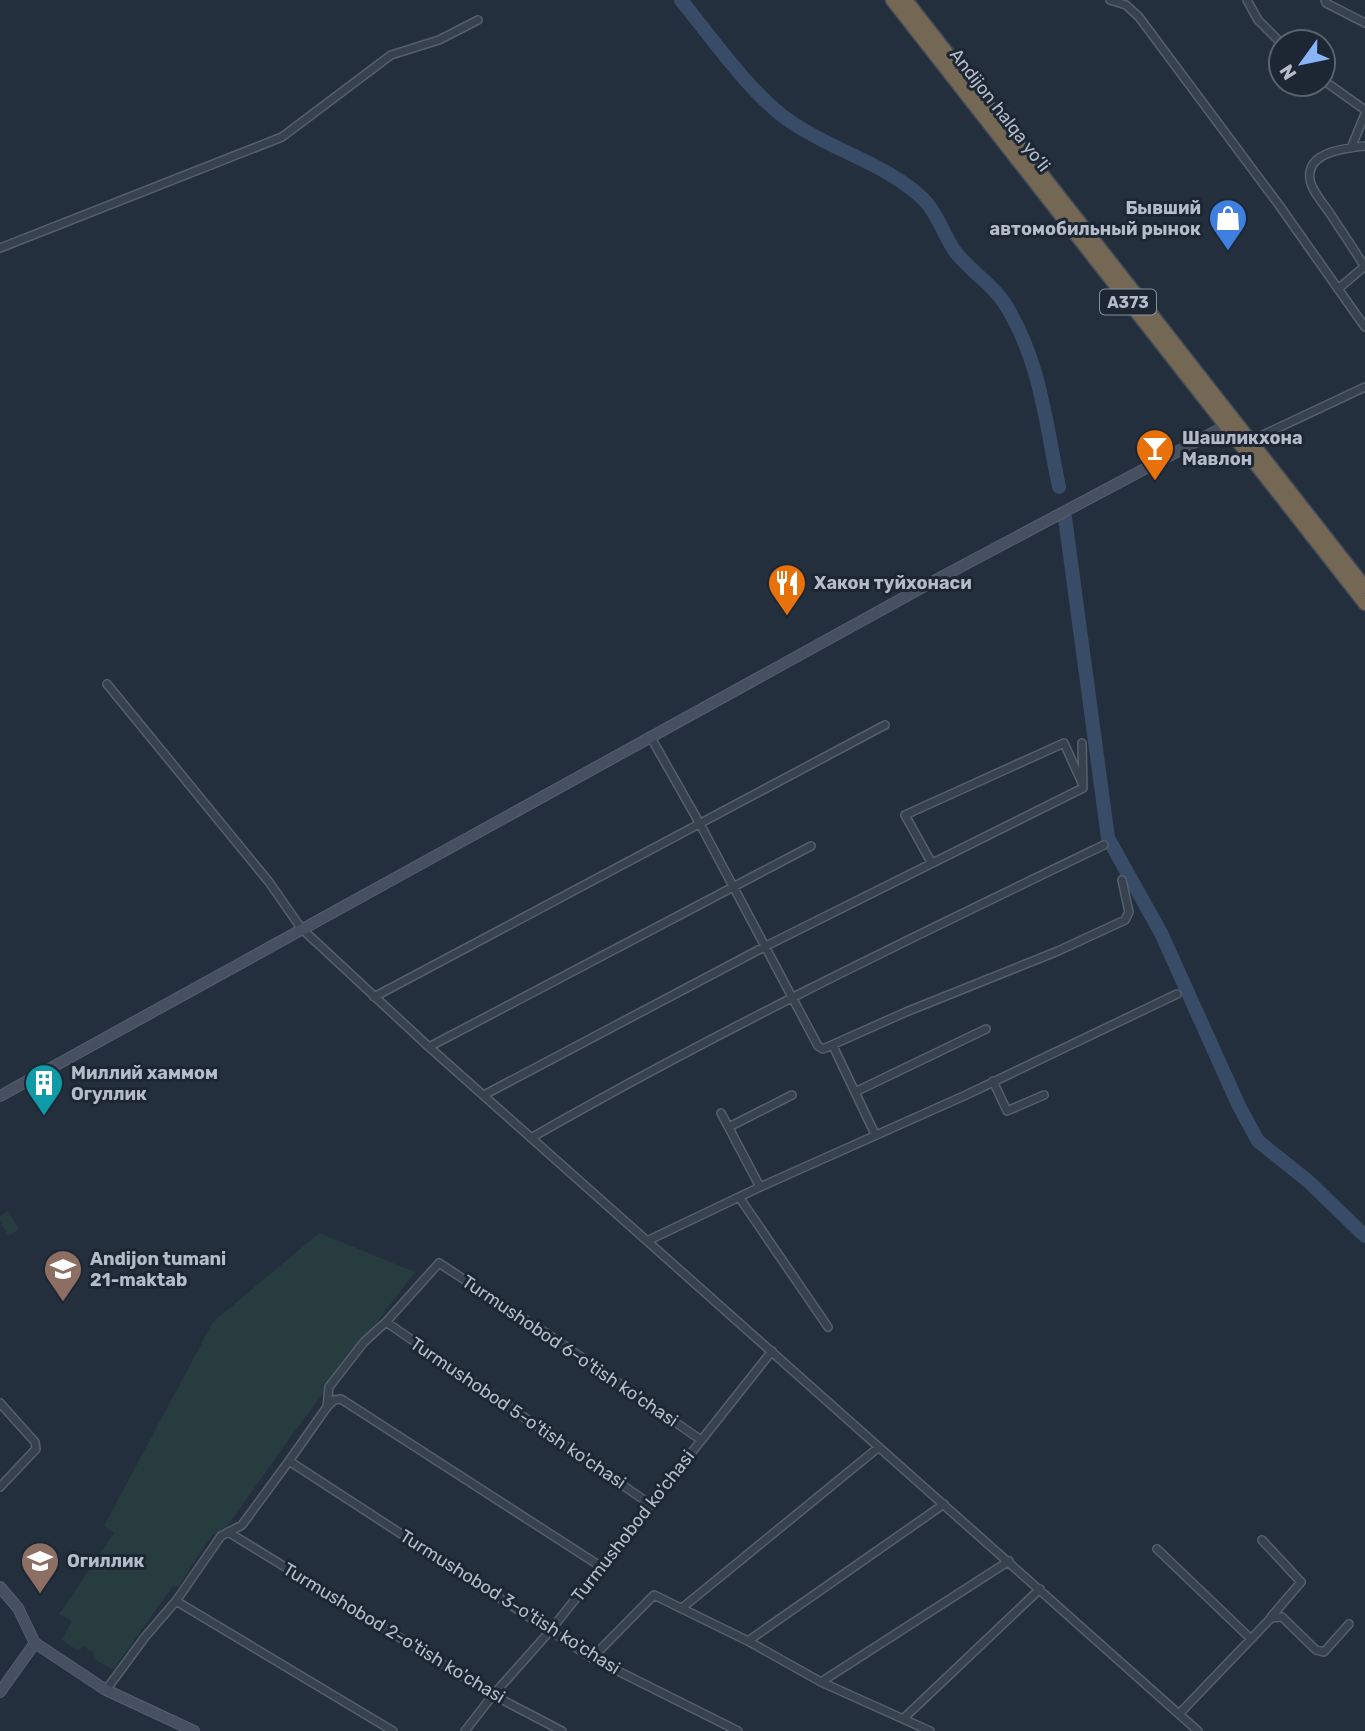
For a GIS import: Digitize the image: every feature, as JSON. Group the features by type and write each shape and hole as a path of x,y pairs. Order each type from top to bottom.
{"highway":[{"name":"Andijon halqa yo‘li","path":"892,0 1230,424 1365,587"},
{"name":"Andijon halqa yo‘li","path":"906,0 1230,424"},
{"name":"Andijon halqa yo‘li","path":"1246,443 1365,604"}],"main road":[{"path":"0,1096 650,736 1230,424"},
{"path":"0,1587 18,1608 35,1643 106,1690 194,1731"},
{"path":"0,1692 35,1643"}],"street":[{"path":"1110,0 1126,5 1139,17 1365,327"},
{"path":"1247,0 1258,20 1267,29"},
{"path":"1325,0 1326,4 1365,23"},
{"path":"0,248 282,137 391,55 439,40 478,20"},
{"path":"1337,91 1365,112 1351,148"},
{"path":"1339,288 1365,266 1319,198 1310,179 1317,161 1334,150 1365,146"},
{"path":"1246,443 1365,387"},
{"path":"107,684 269,882 301,928 429,1047 1198,1731"},
{"path":"374,997 885,725"},
{"path":"650,736 700,824 792,999 818,1046 823,1049 906,1012 1058,951 1125,920 1129,912 1122,880"},
{"path":"931,862 905,815 1064,743 1083,786"},
{"path":"1082,743 1083,786"},
{"path":"484,1095 764,947 1083,786"},
{"path":"531,1138 638,1076 1104,845"},
{"path":"429,1047 811,846"},
{"path":"647,1241 760,1186 1177,994"},
{"path":"855,1092 986,1030"},
{"path":"833,1046 875,1135"},
{"path":"993,1081 1007,1111 1044,1095"},
{"path":"729,1127 792,1095"},
{"path":"721,1112 760,1186"},
{"path":"739,1197 828,1327"},
{"name":"Turmushobod 6-o'tish ko'chasi","path":"386,1322 439,1263 701,1440"},
{"path":"327,1407 330,1387 364,1342 386,1322"},
{"name":"Turmushobod 5-o'tish ko'chasi","path":"386,1322 650,1504"},
{"name":"Turmushobod ko'chasi","path":"465,1731 550,1631 772,1351"},
{"path":"106,1690 145,1637 176,1601 221,1536 242,1525 334,1400 341,1399 600,1566"},
{"path":"0,1404 36,1443 36,1449 0,1487"},
{"path":"682,1608 880,1447"},
{"name":"Turmushobod 3-o'tish ko'chasi","path":"289,1461 593,1657 738,1731"},
{"path":"748,1641 944,1504"},
{"name":"Turmushobod 2-o'tish ko'chasi","path":"229,1532 493,1695 562,1731"},
{"path":"1179,1714 1301,1582 1262,1541"},
{"path":"1157,1549 1251,1639"},
{"path":"821,1682 1009,1561"},
{"path":"904,1718 1040,1588"},
{"path":"593,1657 651,1597 657,1596 748,1641 821,1682 930,1731"},
{"path":"176,1601 393,1731"},
{"path":"1270,1618 1282,1616 1320,1652 1324,1652 1349,1624"}],"green space":[{"path":"8,1211 19,1229 9,1236 0,1222 0,1216"},
{"path":"319,1233 415,1272 297,1428 228,1525 210,1538 178,1587 173,1586 113,1670 94,1659 93,1652 84,1647 77,1650 62,1640 72,1621 59,1614 114,1533 104,1526 213,1322"}],"waterway":[{"path":"681,0 733,65 776,111 823,141 890,174 920,196 931,208 954,250 1000,296 1017,325 1034,369 1059,487"},
{"path":"1065,518 1108,838 1161,933 1239,1106 1258,1141 1308,1181 1365,1236"}],"place":[{"name":"Бывший автомобильный рынок","path":"1228,252"},
{"name":"Шашликхона Мавлон","path":"1155,482"},
{"name":"Хакон туйхонаси","path":"787,617"},
{"name":"Миллий хаммом Огуллик","path":"44,1117"},
{"name":"Andijon tumani 21-maktab","path":"63,1303"},
{"name":"Огиллик","path":"40,1595"}]}
